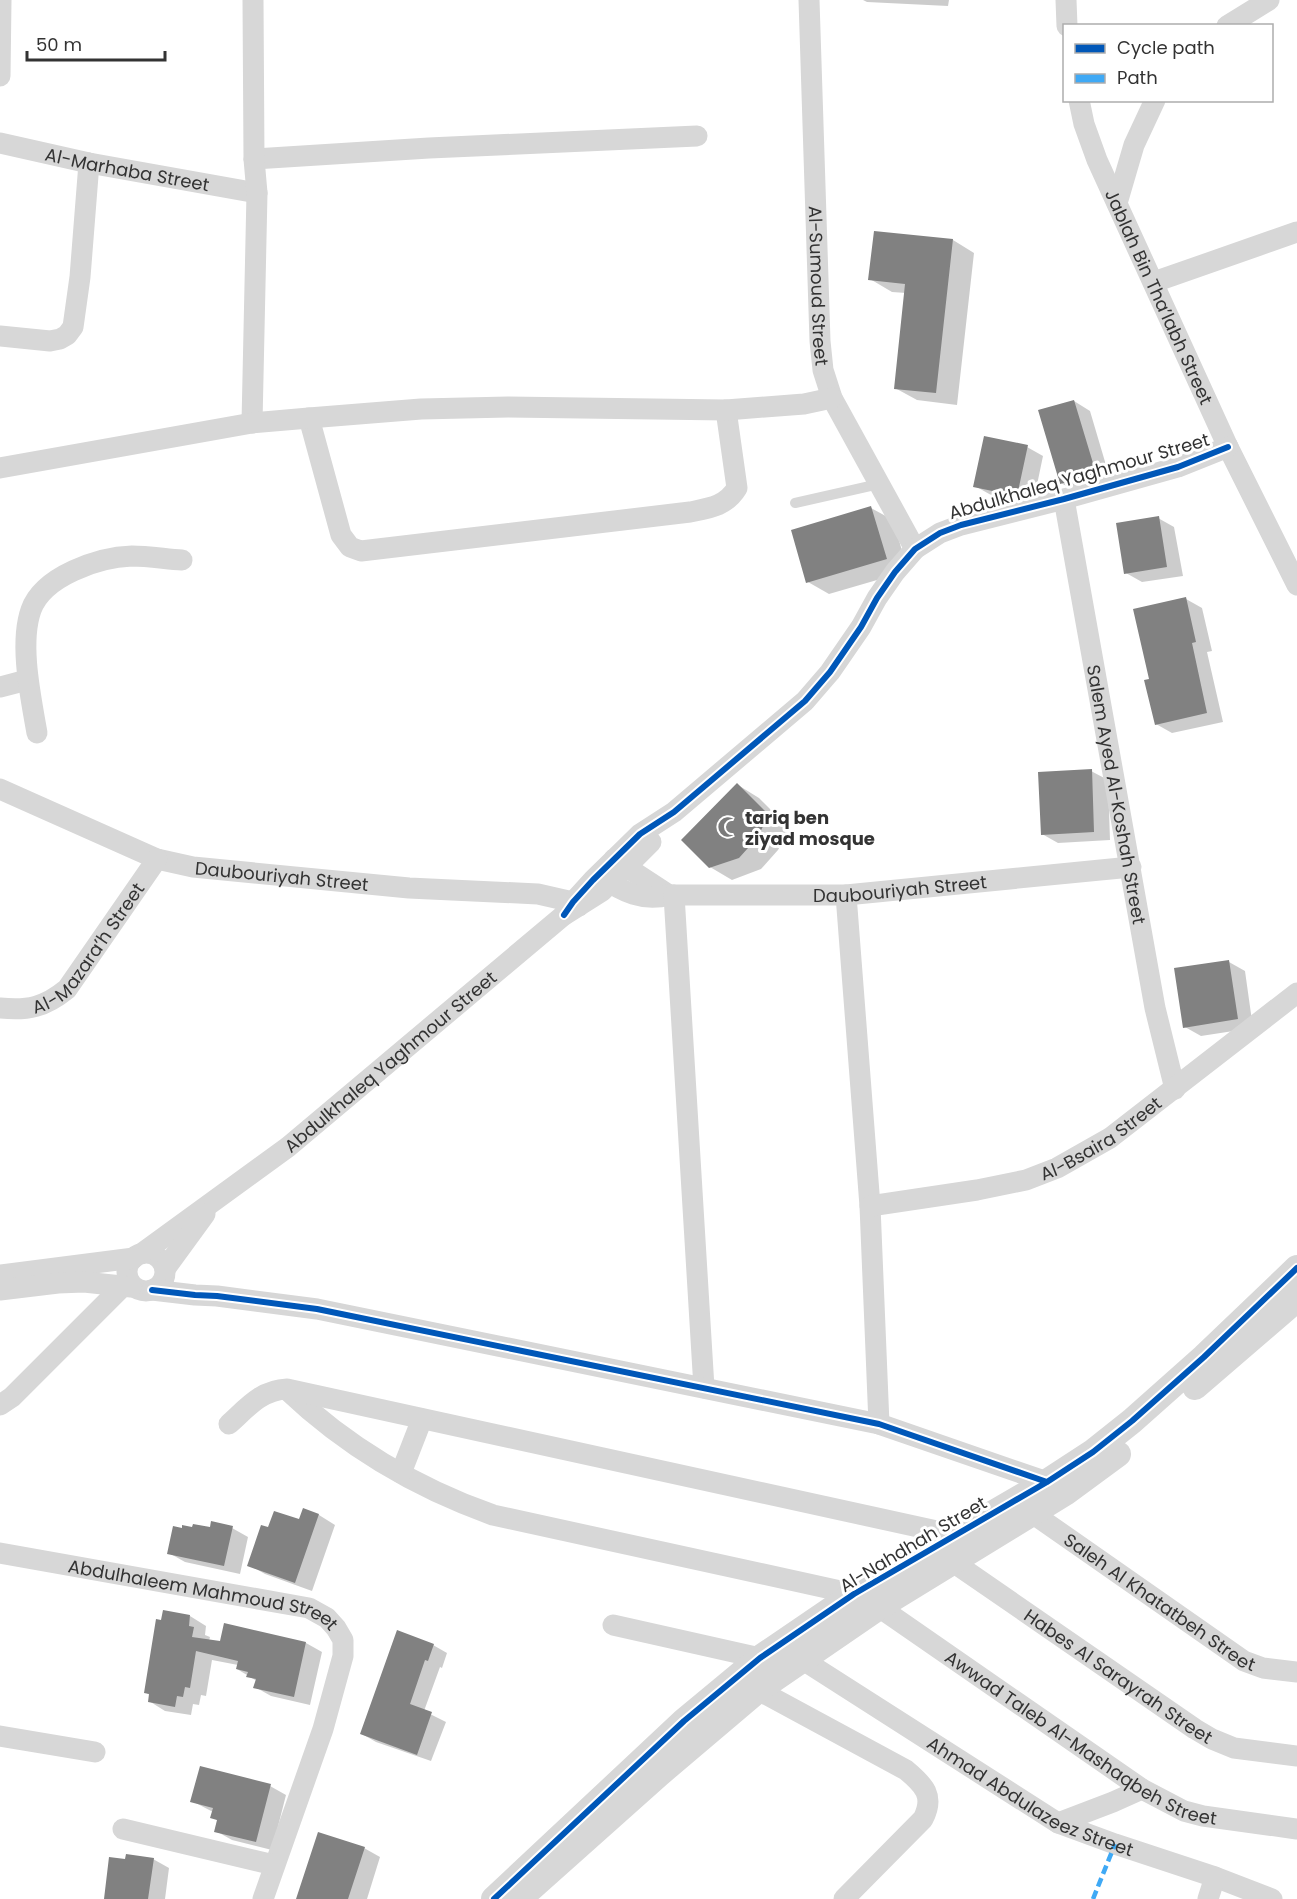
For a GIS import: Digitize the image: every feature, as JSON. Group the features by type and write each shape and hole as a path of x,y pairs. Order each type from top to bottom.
{"street":[{"path":"0,76 1,0"},
{"path":"252,423 256,193 253,0"},
{"name":"Al-Sumoud Street","path":"810,0 820,341 823,370 832,398 915,549"},
{"path":"1066,0 1067,24"},
{"path":"1230,24 1269,0"},
{"name":"Jablah Bin Tha’labh Street","path":"1079,102 1084,124 1097,160 1228,447 1297,585"},
{"path":"1117,203 1134,145 1154,102"},
{"path":"254,159 429,148 697,136"},
{"name":"Al-Marhaba Street","path":"0,142 89,163 256,193"},
{"path":"0,336 50,341 67,335 72,327 80,277 89,163"},
{"path":"1154,282 1297,232"},
{"path":"0,468 252,423 309,418 421,409 508,407 726,410 804,404 832,398"},
{"path":"309,418 341,535 350,547 361,551 690,512 724,503 732,497 738,483 726,410"},
{"name":"Abdulkhaleq Yaghmour Street","path":"137,1256 288,1147 572,908 620,863 640,834 674,812 805,701 830,672 861,627 877,598 915,549 940,533 961,525 1178,467 1228,447"},
{"name":"Salem Ayed Al-Koshah Street","path":"1064,499 1155,1008 1175,1089"},
{"path":"37,733 27,680 27,635 31,609 43,591 68,573 109,560 131,556 182,560"},
{"path":"0,687 27,680"},
{"name":"Daubouriyah Street","path":"0,789 157,859 193,867 409,888 538,894 572,908"},
{"name":"Al-Mazara’h Street","path":"0,1008 20,1010 40,1006 67,989 157,859"},
{"path":"620,863 672,895 704,1388"},
{"name":"Daubouriyah Street","path":"604,879 635,896 658,898 672,895 846,895 1131,867"},
{"path":"846,895 870,1206 879,1424"},
{"name":"Al-Bsaira Street","path":"870,1206 977,1190 1026,1180 1057,1168 1110,1138 1297,993"},
{"name":"Abdulkhaleq Yaghmour Street","path":"165,1271 212,1204"},
{"path":"1,1278 147,1253 159,1258 165,1271 217,1296"},
{"path":"136,1287 129,1281 127,1273 129,1264 137,1256"},
{"name":"Al-Nahdhah Street","path":"526,1891 684,1721 760,1658 854,1594 1047,1482 1093,1452 1132,1421 1204,1357 1297,1268"},
{"path":"0,1405 12,1397 136,1287 162,1281 165,1271"},
{"path":"1,1278 136,1287 317,1310 879,1424 1047,1482"},
{"name":"Al-Nahdhah Street","path":"494,1899 526,1891 758,1690 879,1607 1065,1493 1106,1464 1297,1299"},
{"path":"287,1389 341,1436 430,1490 461,1504 493,1515 854,1594"},
{"path":"229,1424 266,1392 287,1389 955,1535"},
{"path":"401,1473 422,1419"},
{"name":"Saleh Al Khatatbeh Street","path":"1032,1513 1244,1661 1263,1668 1297,1672"},
{"name":"Abdulhaleem Mahmoud Street","path":"0,1553 309,1608 327,1618 336,1628 343,1640 344,1648 334,1692 263,1899"},
{"name":"Habes Al Sarayrah Street","path":"953,1562 1212,1739 1234,1748 1297,1756"},
{"name":"Awwad Taleb Al-Mashaqbeh Street","path":"879,1607 1142,1788 1184,1811 1203,1816 1297,1829"},
{"path":"613,1625 760,1658"},
{"name":"Ahmad Abdulazeez Street","path":"803,1660 1058,1823 1272,1899"},
{"path":"758,1690 906,1770 921,1782 927,1794 929,1807 923,1818 844,1899"},
{"path":"0,1736 95,1752"},
{"path":"1058,1823 1142,1788"},
{"path":"123,1829 274,1865"},
{"path":"1208,1899 1215,1877"}],"lane":[{"path":"795,503 879,484"}],"building":[{"path":"874,231 953,239 936,393 894,389 905,284 868,280"},
{"path":"1074,400 1096,473 1060,484 1038,410"},
{"path":"984,436 1028,445 1017,496 973,487"},
{"path":"871,506 887,559 806,583 791,530"},
{"path":"1159,516 1167,567 1124,574 1116,523"},
{"path":"1186,597 1196,642 1192,643 1207,713 1155,725 1144,680 1149,679 1133,609"},
{"path":"1092,769 1094,832 1041,835 1038,772"},
{"name":"tariq ben ziyad mosque","path":"737,783 769,815 757,838 739,858 709,868 681,840"},
{"path":"1229,960 1238,1019 1183,1028 1174,968"},
{"path":"303,1508 319,1514 295,1583 247,1566 261,1525 268,1527 274,1511 299,1519"},
{"path":"211,1521 233,1526 224,1566 167,1554 173,1526 192,1527 193,1524 210,1527"},
{"path":"163,1610 190,1615 189,1626 194,1627 192,1637 220,1641 224,1623 306,1642 294,1697 253,1688 256,1679 246,1677 248,1672 236,1669 238,1661 196,1651 190,1688 185,1687 183,1697 177,1696 175,1707 148,1702 149,1694 144,1693 156,1619 161,1620"},
{"path":"397,1630 434,1644 428,1661 425,1660 410,1704 432,1712 417,1755 360,1734"},
{"path":"200,1766 271,1784 256,1842 214,1832 217,1820 210,1818 213,1808 190,1802"},
{"path":"318,1832 365,1847 348,1899 296,1899"},
{"path":"126,1854 154,1858 148,1899 104,1899 109,1857 125,1859"}],"marked path":[{"path":"1093,1899 1115,1844"}],"cycle path":[{"path":"564,915 593,880 640,834 674,812 805,701 830,672 861,627 877,598 915,549 940,533 961,525 1178,467 1228,447"},
{"path":"494,1899 684,1721 760,1658 854,1594 1047,1482 1093,1452 1132,1421 1204,1357 1297,1268"},
{"path":"152,1290 317,1309 879,1424 1047,1482"}],"place":[{"name":"tariq ben ziyad mosque","path":"728,827"}]}
